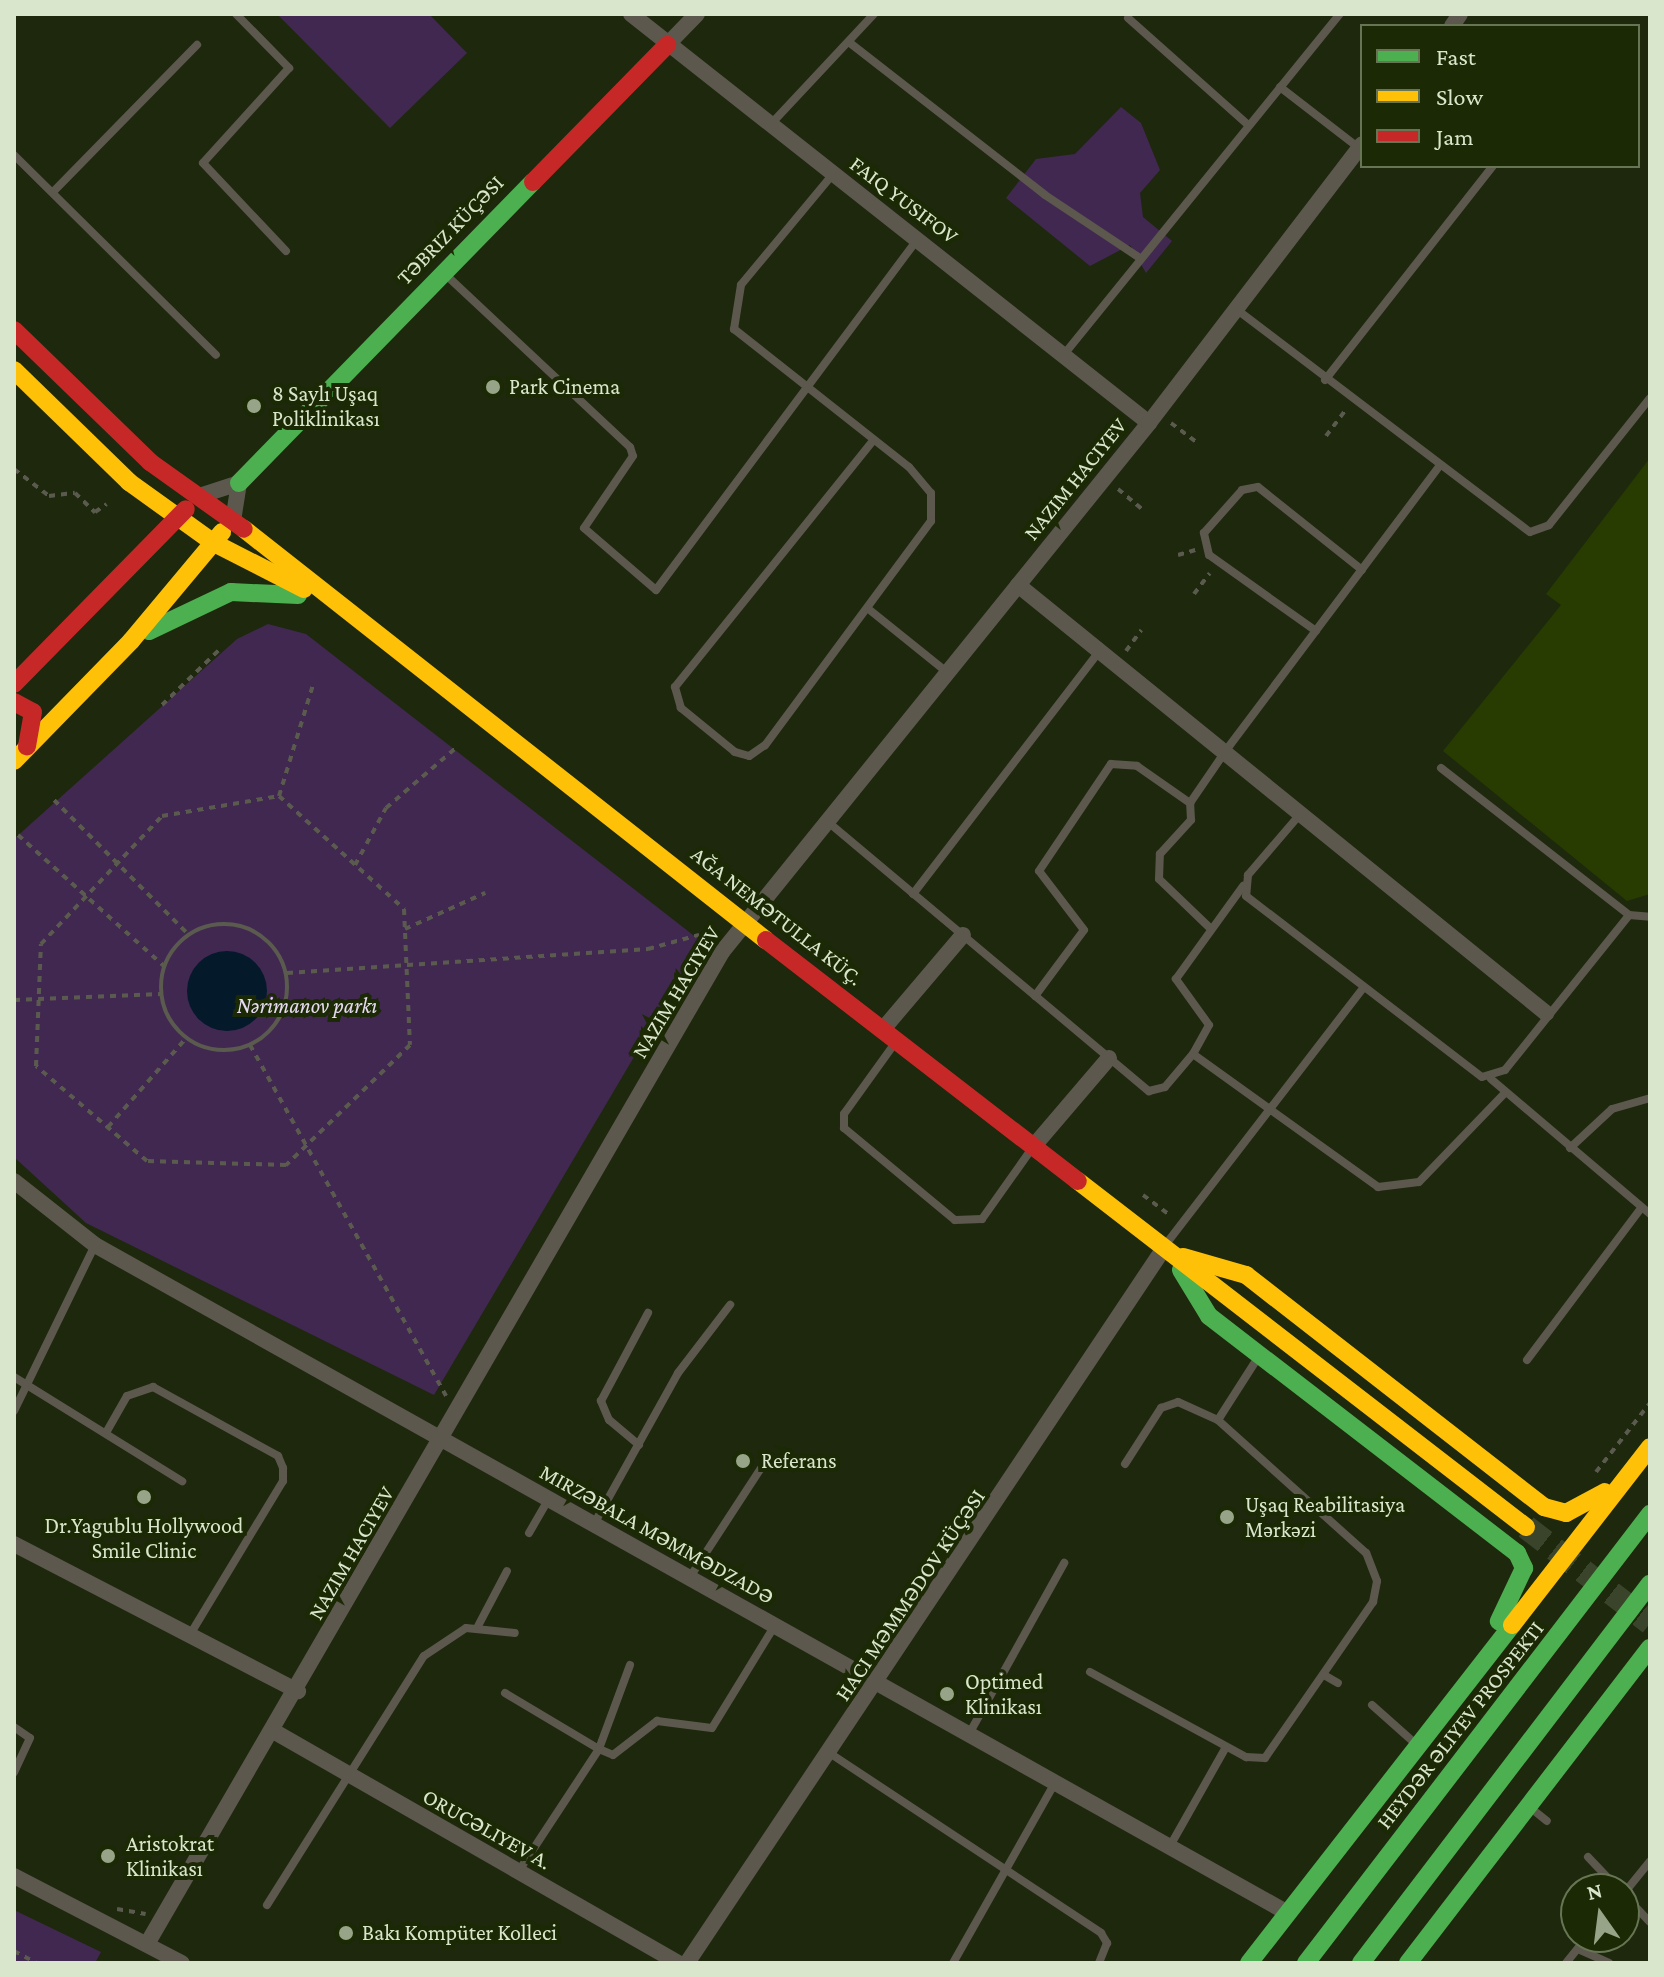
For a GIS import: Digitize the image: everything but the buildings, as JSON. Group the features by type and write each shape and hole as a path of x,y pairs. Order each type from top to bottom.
{"main road":[{"name":"TƏBRIZ KÜÇƏSI","path":"239,483 667,45"},
{"path":"14,330 150,462 233,519 328,601"},
{"path":"14,370 111,466 177,518 214,543 328,601"},
{"path":"14,684 199,496"},
{"path":"20,755 131,641 233,519"},
{"path":"131,641 231,592 265,589 328,601"},
{"name":"AĞA NEMƏTULLA KÜÇ.","path":"328,601 1526,1527"},
{"path":"14,702 33,712 20,755"},
{"path":"1168,1251 1209,1316 1522,1558 1521,1579 1472,1671"},
{"path":"1168,1251 1246,1275 1551,1510 1578,1510 1635,1468"},
{"path":"1249,1963 1472,1671 1650,1447"},
{"name":"HEYDƏR ƏLIYEV PROSPEKTI","path":"1306,1963 1650,1514"},
{"path":"1361,1963 1650,1584"},
{"path":"1409,1962 1650,1648"},
{"path":"1616,1693 1650,1674"}],"street":[{"name":"FAIQ YUSIFOV","path":"631,14 833,174 1153,417"},
{"name":"TƏBRIZ KÜÇƏSI","path":"667,45 697,14"},
{"path":"147,1944 275,1732 442,1438 744,921 1153,417 1360,146"},
{"path":"199,496 239,483 233,519"},
{"path":"1018,585 1227,749 1546,1013"},
{"path":"891,1034 963,935"},
{"path":"1033,1147 1109,1058"},
{"name":"MIRZƏBALA MƏMMƏDZADƏ","path":"14,1181 95,1245 690,1577 877,1686 1057,1780 1288,1913"},
{"path":"687,1963 1168,1251"},
{"path":"14,1544 298,1691"},
{"name":"ORUCƏLIYEV A.","path":"275,1732 679,1963"},
{"path":"14,1876 182,1963"}],"lane":[{"path":"236,14 289,68 203,163 286,251"},
{"path":"771,125 874,14"},
{"path":"1066,352 1340,14"},
{"path":"1128,18 1248,125"},
{"path":"850,43 1045,195 1140,258"},
{"path":"53,192 197,45"},
{"path":"1280,87 1360,146"},
{"path":"14,155 216,355"},
{"path":"1325,380 1491,168"},
{"path":"833,174 741,285 733,315 740,338 871,443 886,446 909,467 932,504 931,521 871,611 749,756 735,752 674,698 679,678 733,608 871,443"},
{"path":"442,272 630,447 633,456 584,528 652,590 918,238"},
{"path":"1236,309 1520,529 1539,530 1650,398"},
{"path":"1211,929 1154,867 1191,820 1190,803 1227,749 1439,467"},
{"path":"1316,631 1209,555 1204,533 1242,490 1257,486 1362,570"},
{"path":"871,611 947,672"},
{"path":"913,894 1101,650"},
{"path":"1035,996 1084,930 1039,871 1111,764 1137,766 1190,803"},
{"path":"1441,768 1629,915 1650,917"},
{"path":"826,820 1109,1058 1158,1091 1193,1054 1209,1025 1176,979 1302,811"},
{"path":"1243,886 1256,906 1363,988 1491,1079 1650,1214"},
{"path":"1491,1079 1629,915"},
{"path":"1168,1251 1181,1223 1363,988"},
{"path":"891,1034 844,1114 853,1141 968,1224 982,1219 1033,1147"},
{"path":"1193,1054 1357,1177 1399,1190 1419,1182 1506,1092"},
{"path":"1570,1148 1612,1109 1650,1098"},
{"path":"1527,1360 1641,1208"},
{"path":"14,1411 95,1245"},
{"path":"593,1524 678,1373 730,1305"},
{"path":"639,1445 609,1420 601,1401 648,1313"},
{"path":"1218,1420 1260,1355"},
{"path":"14,1377 107,1431 182,1481"},
{"path":"107,1431 127,1396 153,1387 278,1456 283,1468 283,1481 189,1636"},
{"path":"1090,1672 1246,1757 1271,1755 1373,1602 1373,1564 1218,1420 1178,1402 1161,1408 1125,1464"},
{"path":"690,1577 761,1468"},
{"path":"529,1533 549,1499"},
{"path":"968,1735 1064,1563"},
{"path":"267,1905 345,1774 424,1656 478,1626 507,1571"},
{"path":"505,1693 599,1749 620,1754 657,1721 712,1728 775,1625"},
{"path":"478,1626 515,1633"},
{"path":"518,1872 599,1749 630,1665"},
{"path":"1324,1675 1338,1683"},
{"path":"1372,1705 1417,1744"},
{"path":"14,1727 30,1738 14,1772"},
{"path":"1170,1846 1226,1747"},
{"path":"831,1754 1101,1933 1107,1943 1099,1963"},
{"path":"953,1963 1057,1780"},
{"path":"1529,1806 1547,1821"},
{"path":"1588,1857 1605,1873"},
{"path":"1587,1953 1609,1963"}],"path":[{"path":"1326,436 1352,401"},
{"path":"1153,417 1198,443"},
{"path":"14,469 49,496 75,493 95,512 107,504"},
{"path":"1104,478 1144,511"},
{"path":"1194,594 1219,562"},
{"path":"1118,663 1141,630"},
{"path":"162,705 222,647"},
{"path":"279,796 313,685"},
{"path":"355,865 386,808 457,747"},
{"path":"279,796 404,909 410,1045 286,1165 147,1161 36,1066 41,944 115,862 162,816 279,796"},
{"path":"54,800 188,935"},
{"path":"18,835 164,966"},
{"path":"405,929 485,893"},
{"path":"217,925 247,928 265,938 287,973 281,1015 250,1045 211,1049 187,1037 161,994 164,966 188,935 217,925"},
{"path":"287,973 648,949 699,935"},
{"path":"14,1000 161,994"},
{"path":"108,1127 187,1037"},
{"path":"250,1045 308,1143 456,1415"},
{"path":"1143,1195 1181,1223"},
{"path":"1592,1476 1650,1403"},
{"path":"14,1951 37,1963"}],"shaded area":[{"path":"1650,458 1650,894 1627,901 1443,751 1561,605 1546,594"}],"green space":[{"path":"429,14 467,53 390,128 278,15"},
{"path":"1121,107 1141,123 1160,170 1140,193 1143,217 1172,241 1146,273 1130,245 1090,266 1006,198 1036,159 1075,154"},
{"name":"Nərimanov parkı","path":"268,624 306,634 702,942 434,1395 86,1223 14,1157 14,839 237,639"},
{"path":"14,1910 101,1952 95,1963 14,1963"}],"water":[{"path":"219,951 235,951 256,962 267,983 267,999 256,1020 235,1031 219,1031 205,1025 193,1013 187,999 187,983 193,969 205,957"}],"tunnel":[{"path":"1526,1527 1650,1623"}],"traffic: fast":[{"path":"239,483 533,182"},
{"path":"149,631 231,592 298,595"},
{"path":"1181,1270 1209,1316 1517,1553 1524,1568 1499,1621"},
{"path":"1306,1963 1650,1514"},
{"path":"1361,1963 1650,1584"},
{"path":"1249,1963 1512,1625"},
{"path":"1408,1963 1650,1648"}],"traffic: slow":[{"path":"14,370 129,482 214,543 304,589"},
{"path":"244,529 766,940"},
{"path":"14,761 131,641 222,532"},
{"path":"1078,1181 1526,1527"},
{"path":"1183,1257 1246,1275 1544,1507 1566,1513 1605,1492"},
{"path":"1512,1625 1650,1447"}],"traffic: jam":[{"path":"533,182 667,45"},
{"path":"14,330 150,462 244,529"},
{"path":"14,684 186,509"},
{"path":"14,702 33,712 27,746"},
{"path":"766,940 1078,1181"}],"place":[{"name":"Park Cinema","path":"493,387"},
{"name":"8 Saylı Uşaq Poliklinikası","path":"254,406"},
{"name":"Referans","path":"743,1461"},
{"name":"Dr.Yagublu Hollywood Smile Clinic","path":"144,1497"},
{"name":"Uşaq Reabilitasiya Mərkəzi","path":"1227,1517"},
{"name":"Optimed Klinikası","path":"947,1694"},
{"name":"Aristokrat Klinikası","path":"108,1856"},
{"name":"Bakı Kompüter Kolleci","path":"346,1933"}]}
